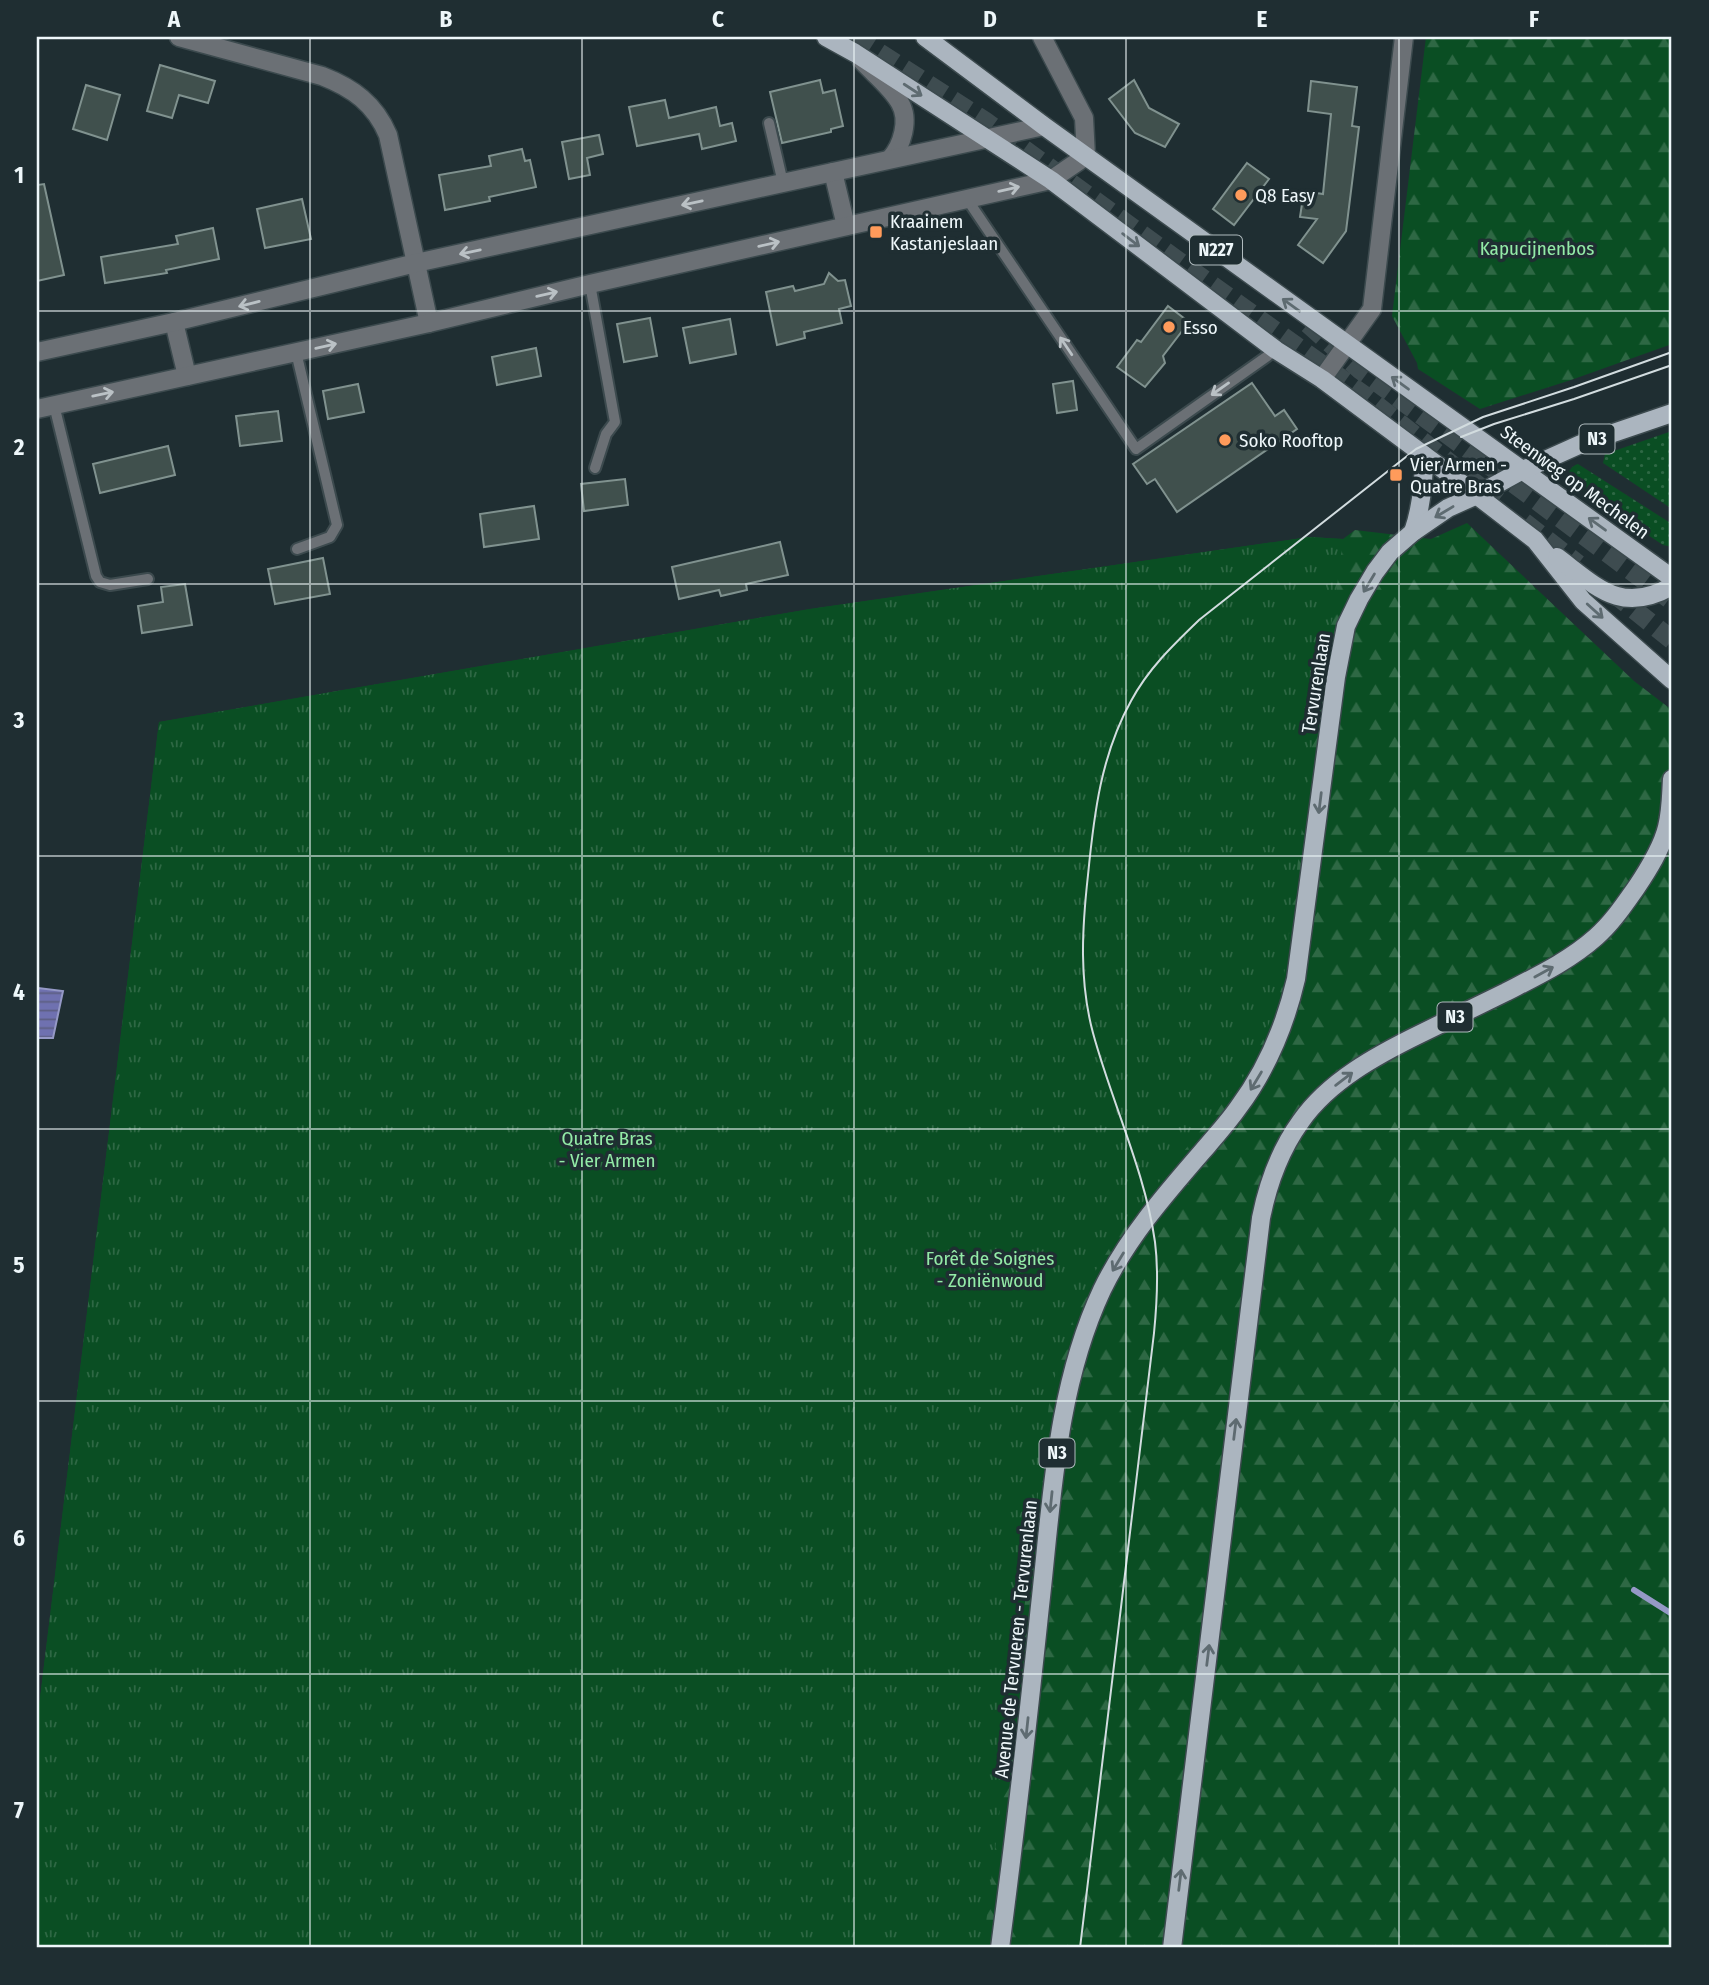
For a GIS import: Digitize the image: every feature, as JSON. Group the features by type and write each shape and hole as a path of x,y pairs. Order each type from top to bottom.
{"main road":[{"name":"N227","path":"826,37 1051,180 1276,350 1322,379 1424,455 1598,588 1618,598 1640,598 1672,586"},
{"name":"N227","path":"925,37 1347,344"},
{"name":"Steenweg op Mechelen","path":"1347,344 1672,578"},
{"name":"Tervurenlaan","path":"1285,1020 1296,979 1336,677 1346,626 1375,572 1390,552 1448,508 1581,444 1672,413"},
{"path":"1413,532 1419,514 1424,455"},
{"path":"1535,540 1583,601 1672,680"},
{"name":"N3","path":"1172,1948 1261,1218 1266,1192 1284,1148 1302,1119 1321,1098 1369,1061 1545,972 1597,936 1623,907 1642,879 1670,822 1672,779"},
{"name":"Avenue de Tervueren - Tervurenlaan","path":"1000,1948 1022,1774 1057,1447 1076,1354 1102,1289 1130,1242 1150,1213 1238,1110 1273,1051 1285,1020"}],"street":[{"path":"179,37 322,75 343,84 372,107 388,135 429,323"},
{"path":"45,407 429,323 1051,180 1086,156 1084,118 1042,37"},
{"path":"1322,379 1372,309 1404,37"},
{"path":"855,53 897,99 902,109 901,141 890,159"},
{"path":"37,352 416,264 1044,126"},
{"path":"833,172 846,226"},
{"path":"174,322 187,376"}],"lane":[{"path":"769,123 783,183"},
{"path":"967,199 1136,449 1276,350"},
{"path":"590,284 615,422 606,434 596,468"},
{"path":"296,352 337,525 330,537 297,549"},
{"path":"45,407 96,576 100,582 110,585 149,579"}],"green space":[{"name":"Kapucijnenbos","path":"1426,37 1672,37 1672,344 1480,409 1418,369 1392,316"},
{"path":"1672,431 1672,509 1603,463 1605,454"},
{"path":"1578,464 1672,524 1672,547 1663,545 1569,483 1569,471"},
{"name":"Quatre Bras - Vier Armen","path":"1467,523 1634,681 1672,710 1672,1948 37,1948 37,1723 159,722 810,609 1309,537 1343,539 1355,530 1431,539"},
{"name":"Quatre Bras - Vier Armen","path":"1309,537 1343,539 1333,617 1324,647 1283,984 1263,1040 1242,1079 1122,1228 1098,1266 1078,1306 1062,1349 1050,1396 983,1948 37,1948 37,1723 159,722 810,609"}],"water":[{"path":"38,988 63,991 53,1038 37,1038"}],"building":[{"path":"160,65 215,81 208,103 179,95 172,118 147,111"},
{"path":"820,80 823,93 835,90 843,126 831,129 831,132 782,143 770,92"},
{"path":"1134,80 1149,108 1179,124 1165,147 1135,133 1109,99"},
{"path":"1311,81 1357,87 1352,126 1359,127 1346,231 1323,263 1298,245 1317,219 1300,217 1304,191 1323,194 1331,114 1308,111"},
{"path":"86,85 120,95 107,140 73,129"},
{"path":"665,100 669,118 716,107 720,126 732,123 736,141 702,149 699,134 637,146 629,107"},
{"path":"599,135 603,154 587,158 590,175 569,179 562,142"},
{"path":"522,149 525,161 530,160 536,187 489,197 490,201 445,210 439,175 491,166 489,156"},
{"path":"1247,163 1269,179 1234,225 1213,209"},
{"path":"44,184 64,275 37,281 37,185"},
{"path":"302,199 311,239 265,248 257,209"},
{"path":"213,228 219,259 166,270 167,273 105,283 101,257 178,244 176,236"},
{"path":"829,273 838,281 845,280 851,306 839,309 842,323 804,332 805,338 777,345 766,292 793,286 795,291 824,284"},
{"path":"1168,306 1189,322 1163,356 1165,363 1145,387 1117,367 1137,340 1141,342"},
{"path":"650,318 657,356 624,362 617,324"},
{"path":"730,319 736,354 690,363 683,328"},
{"path":"536,348 541,376 497,385 492,357"},
{"path":"1073,381 1077,410 1057,413 1053,384"},
{"path":"1252,383 1275,416 1284,410 1297,429 1177,512 1155,479 1147,484 1133,464"},
{"path":"358,384 364,412 328,419 323,391"},
{"path":"278,411 282,441 240,446 236,416"},
{"path":"168,446 175,475 100,493 93,464"},
{"path":"625,479 628,505 584,511 581,484"},
{"path":"534,506 539,539 484,547 480,514"},
{"path":"780,542 788,575 746,584 747,590 721,596 719,590 679,599 672,567"},
{"path":"323,558 330,594 275,604 268,569"},
{"path":"185,584 192,625 142,633 138,606 163,602 161,587"}],"waterway":[{"path":"1634,1590 1672,1614"}],"tunnel":[{"path":"855,37 985,121 1364,395 1498,501"},
{"path":"1308,324 1359,369 1672,601"},
{"path":"1524,522 1578,564"},
{"path":"1612,592 1672,640"}],"tram line":[{"path":"1080,1948 1154,1333 1157,1288 1155,1242 1144,1189 1093,1033 1085,994 1084,915 1093,830 1100,785 1112,742 1145,678 1189,629 1416,449 1483,417 1672,352"},
{"path":"1461,437 1672,365"}],"place":[{"name":"Q8 Easy","path":"1241,195"},
{"name":"Kraainem Kastanjeslaan","path":"876,232"},
{"name":"Esso","path":"1169,327"},
{"name":"Soko Rooftop","path":"1225,440"},
{"name":"Vier Armen - Quatre Bras","path":"1396,475"}],"park label":[{"name":"Forêt de Soignes - Zoniënwoud","path":"990,1269"}]}
